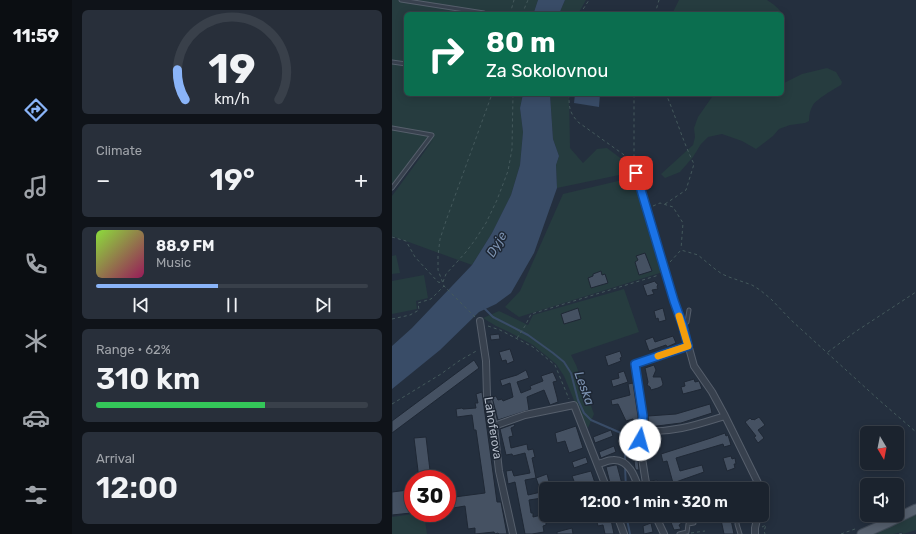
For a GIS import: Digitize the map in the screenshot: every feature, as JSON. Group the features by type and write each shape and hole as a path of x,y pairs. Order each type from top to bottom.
{"main road":[{"path":"864,534 916,509"}],"street":[{"path":"636,173 694,366 726,416 758,482"},
{"name":"Lahoferova","path":"480,323 486,361 487,396 494,426 499,471 513,534"},
{"path":"645,482 640,447 643,416 635,364 688,346"},
{"path":"494,426 525,415 574,405 604,482"},
{"path":"642,431 662,432 681,429 726,416"},
{"path":"598,464 613,460 624,463 633,473 636,482"},
{"path":"620,522 624,534"},
{"path":"658,522 664,534"}],"lane":[{"path":"400,0 478,12"},
{"path":"392,62 404,64"},
{"path":"392,128 432,135 392,188"},
{"path":"683,326 687,322 689,310"},
{"path":"679,534 687,532 688,524 694,522"},
{"path":"737,522 740,534"}],"path":[{"path":"511,12 514,0"},
{"path":"523,12 528,0"},
{"path":"581,12 589,0"},
{"path":"656,12 659,0"},
{"path":"491,96 440,239 438,270 444,286 480,323 518,337 555,365 571,406"},
{"path":"443,283 446,274 466,252 486,222 497,200 508,171 512,149 512,96"},
{"path":"569,96 570,111 578,122 627,157 632,163 636,173"},
{"path":"632,163 634,158 634,96"},
{"path":"665,204 686,190 694,164 685,147 678,123 667,96"},
{"path":"647,209 660,203 673,207 683,223 681,250 670,262 664,265"},
{"path":"392,237 406,241 415,257 438,282 443,283"},
{"path":"681,250 698,255 722,274 752,285 760,290 791,320 916,432"},
{"path":"518,337 531,314 666,273"},
{"path":"392,319 410,315 419,310 418,303 431,300 444,286"},
{"path":"828,353 855,332 916,292"},
{"path":"392,404 441,374 459,361 484,347"},
{"path":"755,531 766,525 764,531 765,534"},
{"path":"687,532 705,531"},
{"path":"899,534 903,533"}],"green space":[{"path":"392,0 538,0 534,12 404,12 404,96 523,96 520,108 523,132 520,165 511,195 492,233 472,265 392,236 392,196 433,140 392,186"},
{"path":"565,0 586,0 579,12 560,12"},
{"path":"679,0 767,0 778,8 781,12 673,12"},
{"path":"827,68 836,72 842,82 841,85 826,94 813,105 809,115 809,121 779,129 773,136 756,149 742,141 722,134 708,137 680,172 665,178 661,174 693,145 695,137 694,128 698,117 713,96 784,96 784,83 802,74"},
{"path":"550,96 569,96 570,148 583,163 597,149 607,148 623,160 626,169 624,174 557,188 556,165 559,156 553,139"},
{"path":"635,177 663,272 519,317 505,307 520,291 563,194"},
{"path":"396,255 400,273 392,274 392,256"},
{"path":"424,275 428,298 416,301 417,309 392,314 392,281"},
{"path":"624,289 639,332 571,355 594,414 588,428 580,415 564,376 556,364 533,345 483,318 499,311 528,325 533,315"},
{"path":"916,513 916,530 903,534 902,532 893,534 877,534 898,522 904,522 904,519"},
{"path":"404,515 404,522 425,522 427,534 392,534 392,517"}],"water":[{"path":"538,0 565,0 560,12 534,12"},
{"name":"Dyje","path":"523,96 550,96 553,139 559,156 556,165 557,188 534,253 511,293 496,304 479,312 440,350 392,389 392,346 412,328 472,265 492,233 511,195 520,165 523,132 520,108"},
{"path":"575,96 600,96 599,107 574,103"}],"building":[{"path":"645,253 652,271 639,275 635,262 638,260 636,256"},
{"path":"601,271 602,275 605,274 608,283 591,288 588,278"},
{"path":"655,281 658,284 658,289 652,290 654,294 647,296 643,285"},
{"path":"578,308 581,319 564,324 561,314"},
{"path":"663,308 666,320 659,322 658,318 656,319 654,311"},
{"path":"499,334 500,339 491,340 490,335"},
{"path":"673,336 676,343 667,347 666,345 649,351 645,340 653,337 655,342"},
{"path":"510,349 514,361 507,364 506,360 502,361 499,352"},
{"path":"620,351 622,357 620,358 621,361 608,366 605,356"},
{"path":"474,360 479,368 392,433 392,421"},
{"path":"654,365 656,370 653,377 661,377 663,384 658,388 651,390 647,385 648,382 645,368"},
{"path":"526,370 529,378 517,382 521,393 531,389 530,386 543,381 541,376 553,372 557,381 553,382 558,402 550,405 544,390 527,397 529,410 498,420 492,397 496,396 498,400 502,399 503,401 513,397 510,383 502,386 500,380 517,375"},
{"path":"624,371 628,382 613,387 611,380 619,378 618,373"},
{"path":"694,379 695,382 699,381 702,389 683,394 681,387 685,386 684,382"},
{"path":"633,383 638,422 633,422 633,419 626,421 618,404 612,405 611,400 630,395 628,384"},
{"path":"482,392 497,502 501,502 507,534 495,534 494,532 475,534 475,528 468,529 465,506 456,508 456,497 485,493 476,430 474,430 472,415 457,417 456,409 476,408 475,403 478,403 476,394"},
{"path":"710,404 712,413 681,423 649,427 648,416 676,414"},
{"path":"759,417 765,425 758,430 764,438 758,443 754,437 756,436 745,422 750,418 754,420"},
{"path":"514,424 515,426 511,428 513,436 509,437 511,448 527,444 528,450 533,449 535,457 532,458 536,478 525,480 528,495 539,492 539,498 529,500 533,517 539,516 539,522 546,522 546,525 543,526 544,532 525,534 515,482 508,484 506,471 512,470 514,476 530,473 525,453 513,456 512,454 506,455 500,429"},
{"path":"576,426 583,448 569,453 565,441 557,443 555,433"},
{"path":"611,430 613,436 595,443 593,437"},
{"path":"725,433 726,436 728,435 731,445 724,447 723,444 676,458 680,471 702,465 704,472 673,482 667,461 663,462 661,454"},
{"path":"426,437 430,470 418,470 414,438"},
{"path":"614,446 616,452 601,458 599,452"},
{"path":"731,456 732,459 735,458 735,468 727,471 723,458"},
{"path":"586,457 588,463 574,468 572,462"},
{"path":"638,460 639,470 636,470 634,461"},
{"path":"617,465 621,482 610,482 606,467"},
{"path":"591,471 595,482 574,482 572,476"},
{"path":"547,474 549,482 539,482 539,486 536,478"},
{"path":"657,480 657,482 650,482"},
{"path":"404,490 404,514 392,515 392,492"},
{"path":"597,522 611,522 614,534 605,534 603,525 598,526"},
{"path":"671,522 681,522 681,524 679,525 681,529 674,530"},
{"path":"721,522 731,522 734,534 724,534"},
{"path":"651,523 653,532 644,534 643,526"},
{"path":"572,528 573,534 557,534 557,532"}],"waterway":[{"name":"Leska","path":"484,308 493,317 528,335 564,362 571,373 578,400 584,413 591,420 621,433 625,439 625,462"},
{"name":"Leska","path":"625,466 626,482"},
{"name":"Leska","path":"627,522 630,534"}],"slow traffic":[{"path":"658,356 688,346 679,316"}],"route":[{"path":"636,173 688,346 635,364 643,416 640,440"}]}
